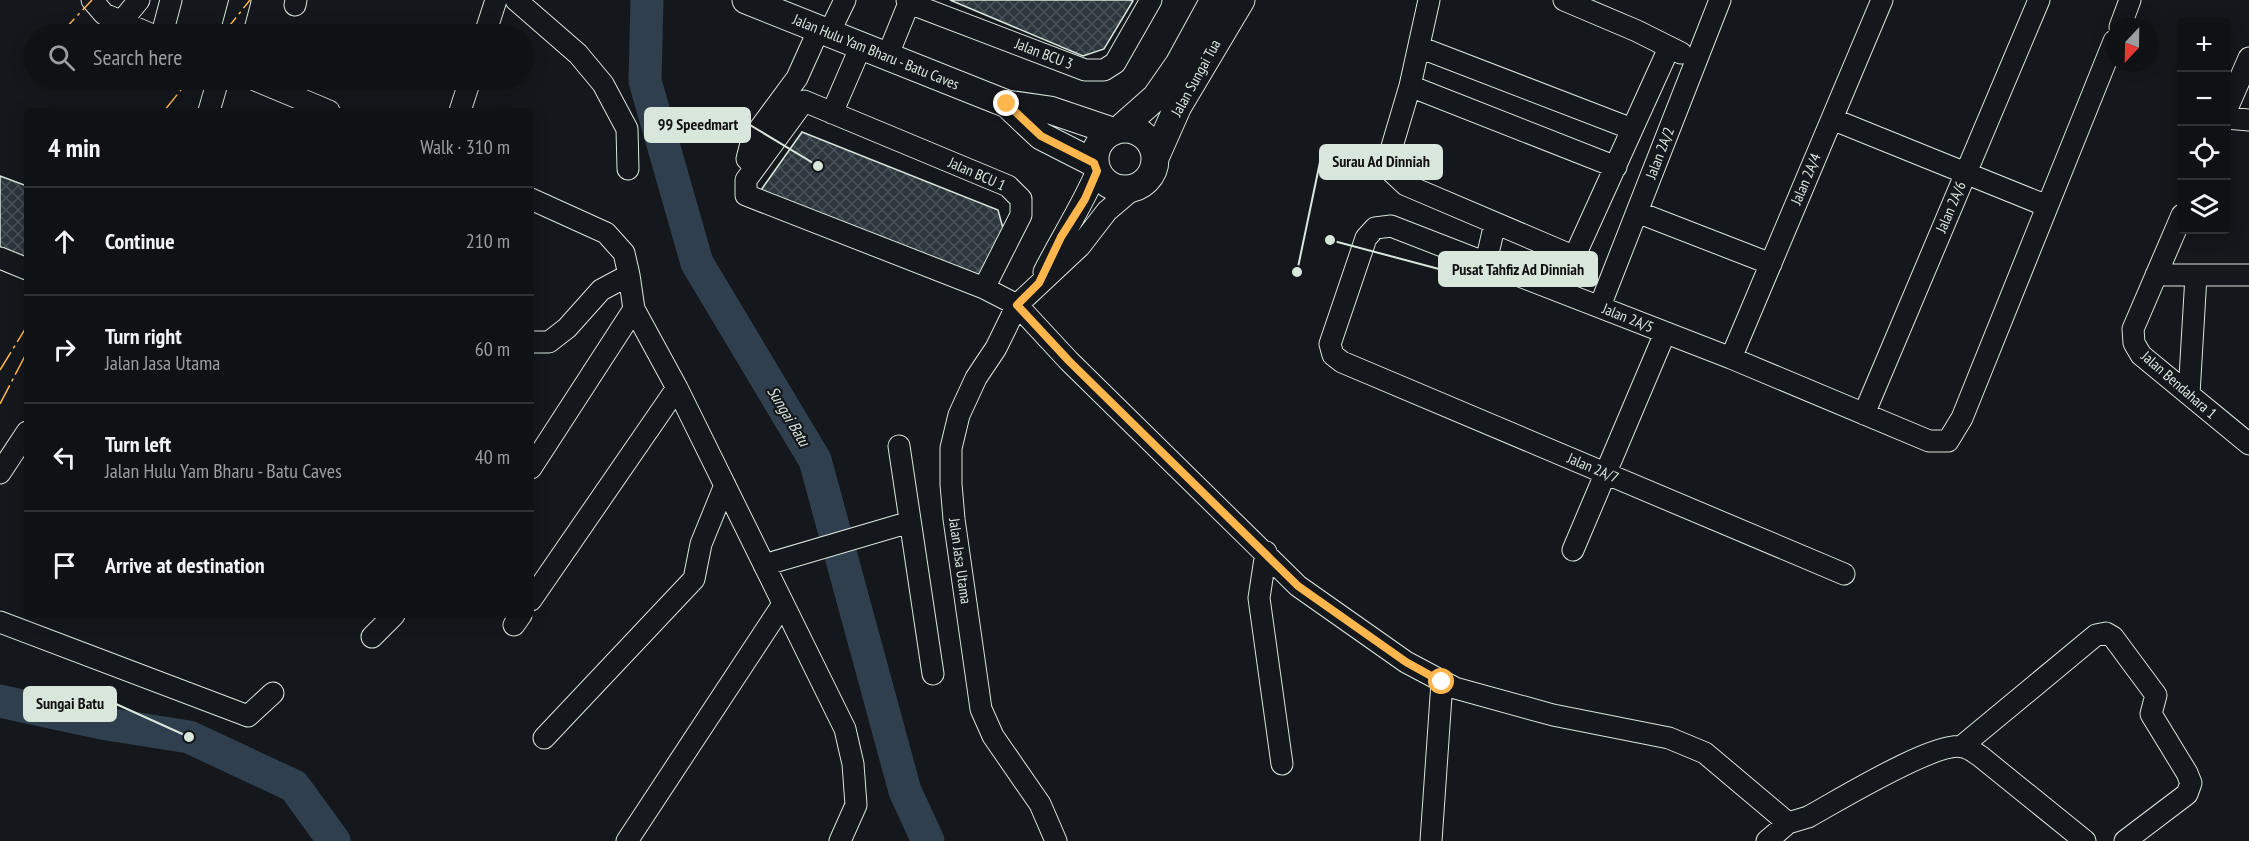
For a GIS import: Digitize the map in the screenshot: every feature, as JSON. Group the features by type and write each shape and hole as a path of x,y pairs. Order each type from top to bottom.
{"main road":[{"name":"Jalan Hulu Yam Bharu - Batu Caves","path":"746,0 1007,104 1050,110 1116,130"},
{"name":"Jalan Sungai Tua","path":"1116,130 1156,97 1179,64 1214,0"},
{"name":"Jalan Sungai Tua","path":"1155,158 1178,106 1241,0"},
{"name":"Jalan Hulu Yam Bharu - Batu Caves","path":"1007,104 1041,136 1096,167"},
{"path":"1131,129 1140,133 1148,139 1153,148 1154,168 1150,177 1143,184 1134,188 1116,188 1108,185 1096,167 1098,144 1116,130 1131,129"}],"street":[{"path":"92,0 104,14 126,24"},
{"path":"121,22 139,0"},
{"path":"165,24 171,0"},
{"path":"234,24 240,0"},
{"path":"488,24 496,0"},
{"path":"516,0 570,46 603,84 627,129 628,170"},
{"path":"747,159 752,139 797,78 845,0"},
{"name":"Jalan BCU 3","path":"908,1 1085,70 1104,70 1115,63 1151,0"},
{"path":"1429,0 1410,86 1388,160 1391,171 1406,185 1573,255 1577,251 1616,167 1669,48"},
{"path":"1564,0 1637,31 1696,61"},
{"name":"Jalan 2A/2","path":"1600,306 1720,0"},
{"name":"Jalan 2A/4","path":"1731,358 1882,0"},
{"name":"Jalan 2A/6","path":"1864,414 2039,0"},
{"path":"2123,18 2130,0"},
{"path":"887,57 908,1"},
{"path":"832,113 861,46"},
{"path":"1419,46 1632,129"},
{"path":"2231,99 2249,58"},
{"path":"1832,118 2048,206 2105,64"},
{"path":"1410,86 1616,167"},
{"path":"209,108 215,90"},
{"path":"272,90 297,105 312,108"},
{"path":"461,108 467,90"},
{"name":"Jalan BCU 1","path":"804,101 832,113 1008,186 1021,199 1022,214 984,288 746,195 746,180 804,101"},
{"path":"2231,118 2249,120"},
{"name":"Jalan Jasa Utama","path":"1039,283 1061,237 1085,199 1096,167"},
{"name":"Jalan Jasa Utama","path":"1056,841 1040,804 993,736 981,709 954,519 951,448 959,415 976,378 996,348 1017,305 1080,246 1107,211 1134,188"},
{"path":"534,200 606,233 624,252 630,275 634,309 677,388 845,729 853,764 856,805 840,841"},
{"name":"Jalan 2A/5","path":"1342,362 1332,355 1330,344 1366,238 1375,228 1391,226 1731,358 1929,441 1948,441 1962,418 2048,206"},
{"path":"1637,212 1771,264"},
{"path":"1485,262 1495,223"},
{"name":"Jalan Bendahara 1","path":"2177,225 2133,329 2134,343 2141,355 2249,444"},
{"path":"0,258 24,268"},
{"path":"534,342 549,342 567,328 601,290 630,275"},
{"path":"2156,275 2249,275"},
{"path":"2189,394 2196,276"},
{"path":"984,288 1017,305 1069,361 1266,552 1298,586 1406,662 1455,688 1553,715 1669,738 1705,753 1788,823"},
{"path":"534,463 634,309"},
{"path":"1573,550 1665,333"},
{"name":"Jalan 2A/7","path":"1342,362 1845,574"},
{"path":"534,596 677,388"},
{"path":"0,473 24,437"},
{"path":"899,446 933,674"},
{"path":"544,738 694,579 701,544 725,485"},
{"path":"764,565 910,522"},
{"path":"1266,552 1259,598 1282,764"},
{"path":"627,841 783,604"},
{"path":"372,637 391,618"},
{"path":"0,622 248,716 273,693"},
{"path":"1767,841 1788,823 1808,817 1920,757 1946,748 1962,746 2096,635 2106,633 2113,636 2156,695 2151,714 2191,783 2187,794 2125,841"},
{"path":"1431,841 1442,682"},
{"path":"1962,746 1980,756 2085,841"}],"building":[{"path":"950,0 1133,1 1104,49 1083,56"},
{"path":"802,132 998,210 1004,232 978,278 761,190"},
{"path":"0,176 24,185 24,256 0,247"}],"waterway":[{"name":"Sungai Batu","path":"647,0 645,81 697,263 815,460 905,791 928,841"},
{"name":"Sungai Batu","path":"0,701 101,723 189,737 294,786 334,841"}],"power":[{"path":"69,24 92,0"},
{"path":"231,24 250,0"},
{"path":"166,108 181,90"},
{"path":"0,370 24,331"},
{"path":"0,404 24,358"}],"place":[{"name":"99 Speedmart","path":"818,166"},
{"name":"Pusat Tahfiz Ad Dinniah","path":"1330,240"},
{"name":"Surau Ad Dinniah","path":"1297,272"},
{"name":"Sungai Batu","path":"189,737"}],"route":[{"path":"1007,104 1041,136 1094,163 1097,171 1085,199 1061,237 1039,283 1017,305 1069,361 1266,552 1298,586 1406,662 1442,682"}]}
